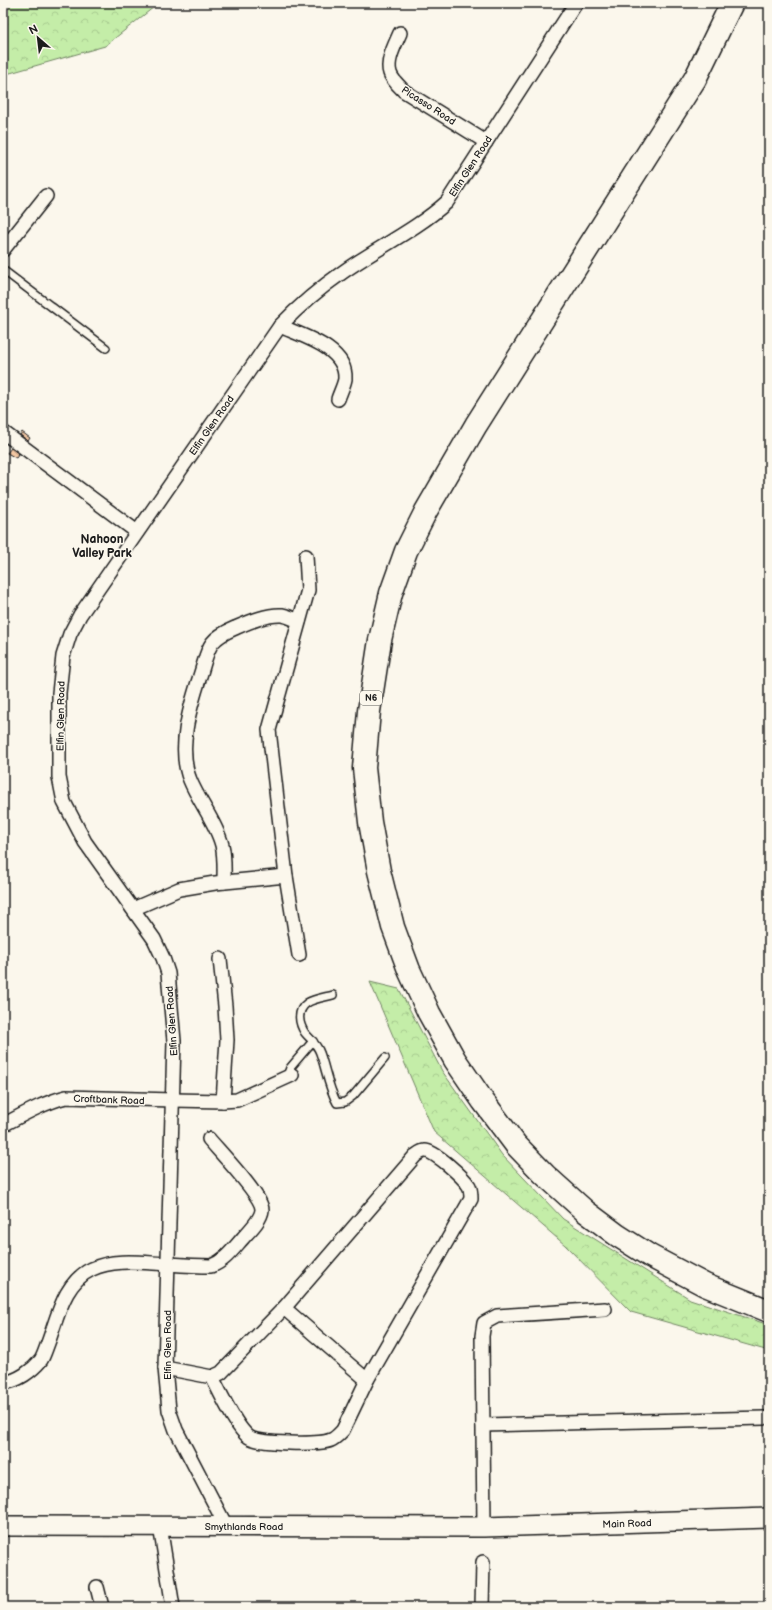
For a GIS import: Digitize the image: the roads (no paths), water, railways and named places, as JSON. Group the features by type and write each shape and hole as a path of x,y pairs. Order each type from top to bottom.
{"highway":[{"name":"N6","path":"732,3 695,79 476,425 426,511 406,551 391,593 380,640 368,711 364,768 370,822 379,871 393,926 409,970 429,1013 455,1060 483,1101 516,1145 545,1175 585,1211 617,1235 650,1256 705,1286 769,1311"}],"main road":[{"name":"Main Road","path":"484,1527 769,1518"},
{"name":"Smythlands Road","path":"3,1526 484,1527"}],"street":[{"name":"Elfin Glen Road","path":"226,1526 176,1430 169,1410 165,1368 174,1041 168,973 154,939 84,842 64,802 59,777 58,693 63,656 70,634 80,615 280,326 300,305 343,272 433,215 448,202 576,3"},
{"name":"Picasso Road","path":"400,33 391,55 389,68 390,75 404,91 486,142"},
{"path":"3,250 46,196"},
{"path":"280,326 324,345 333,352 341,362 345,371 345,380 338,399"},
{"path":"3,432 137,532"},
{"path":"299,956 286,876 269,730 308,590 306,556"},
{"path":"224,882 223,847 218,833 190,779 186,760 185,739 188,715 194,693 210,646 217,636 242,625 272,616 281,615 299,621"},
{"path":"133,909 178,890 224,882 286,876"},
{"path":"220,959 227,1040 223,1101"},
{"name":"Croftbank Road","path":"3,1125 36,1107 66,1097 223,1101 237,1100 289,1077"},
{"path":"3,1383 11,1382 28,1373 42,1359 64,1298 78,1277 92,1269 108,1264 126,1262 210,1266 217,1264 226,1257 261,1216 262,1209 253,1191 208,1140"},
{"path":"165,1368 212,1377 221,1373 284,1308 414,1156 425,1150 430,1151 441,1159 468,1185 471,1192 471,1199 367,1380 343,1430 332,1440 320,1442 268,1442 258,1441 249,1437 241,1429 212,1377"},
{"path":"284,1308 367,1380"},
{"path":"484,1527 482,1336 484,1323 497,1316 605,1309"},
{"path":"483,1425 764,1418"},
{"path":"160,1526 173,1607"},
{"path":"482,1562 482,1607"},
{"path":"97,1587 102,1607"}],"lane":[{"path":"3,270 106,348"},
{"path":"333,995 307,1003 299,1014 299,1023 320,1051 331,1092 337,1102 345,1102 353,1096 385,1058"},
{"path":"289,1077 290,1068 313,1041"}],"district":[{"name":"Nahoon Valley Park","path":"102,546"}]}
